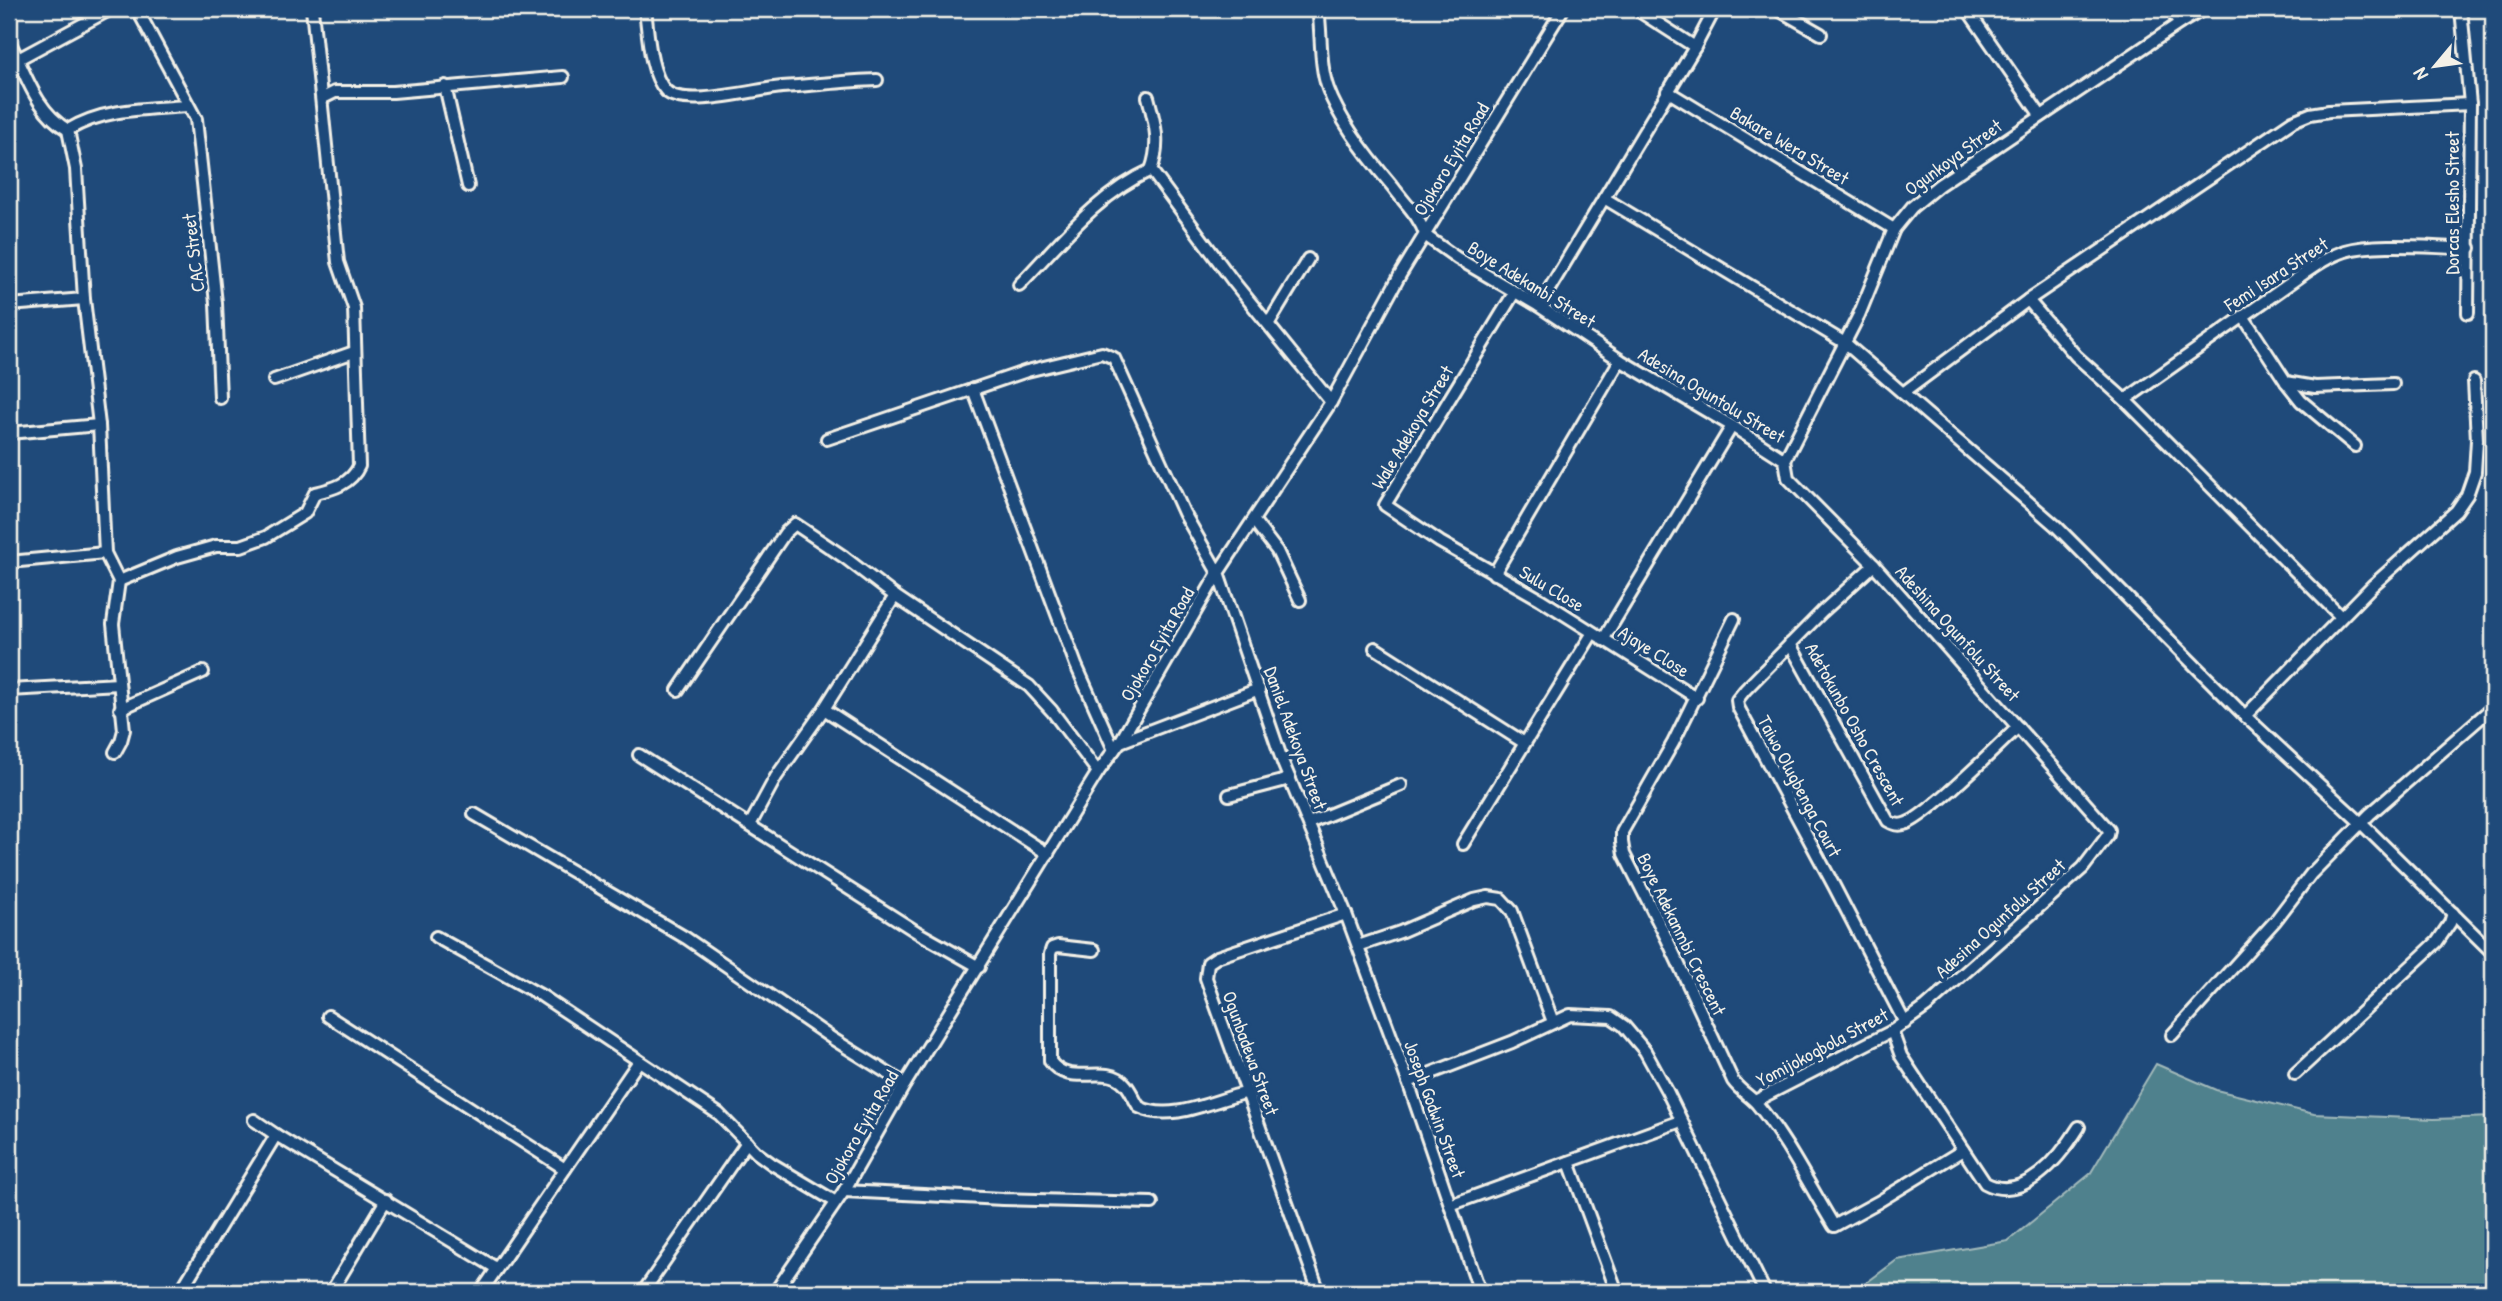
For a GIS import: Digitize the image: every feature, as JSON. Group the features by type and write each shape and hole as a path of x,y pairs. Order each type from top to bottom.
{"street":[{"path":"14,62 111,9"},
{"name":"CAC Street","path":"137,9 166,58 196,119 216,303 220,398"},
{"path":"119,581 177,557 216,546 241,546 266,537 304,513 315,494 335,488 355,475 359,466 354,308 338,262 312,9"},
{"path":"645,9 654,64 666,91 675,96 727,96 780,87 877,80"},
{"path":"1318,9 1323,67 1328,88 1343,119 1392,187 1419,218 1426,236"},
{"name":"Ojokoro Eyita Road","path":"775,1292 844,1191 905,1084 1098,772 1117,746 1219,573 1331,402 1400,275 1426,236 1517,80 1563,9"},
{"path":"1636,9 1695,47"},
{"path":"1539,306 1695,47 1715,9"},
{"path":"1777,9 1821,34"},
{"path":"1967,9 2041,116"},
{"path":"2170,9 2180,23 2204,9"},
{"name":"Dorcas Elesho Street","path":"2461,9 2470,104 2468,313"},
{"name":"Ogunkoya Street","path":"1785,460 1845,344 1894,229 1912,207 1938,186 2180,23"},
{"path":"9,41 14,62 30,88 45,110 68,130 76,169 84,299 99,425 105,553 119,581 113,624 124,730 115,752"},
{"path":"323,98 335,92 393,92 564,77"},
{"path":"445,86 468,186"},
{"name":"Bakare Wera Street","path":"1667,91 1894,229"},
{"path":"1019,285 1089,210 1128,181 1151,170 1156,157 1158,134 1148,97"},
{"path":"1903,393 2028,300 2293,121 2310,114 2329,111 2470,104"},
{"path":"68,130 83,121 137,109 188,106"},
{"path":"1151,170 1209,250 1331,402"},
{"path":"1604,198 1845,344 1903,393 1983,466 2056,526 2245,716 2361,823 2493,953"},
{"name":"Boye Adekanbi Street","path":"1426,236 1620,360"},
{"name":"Femi Isara Street","path":"2125,400 2302,275 2346,251 2385,247 2470,248"},
{"path":"1269,323 1308,259"},
{"name":"Wale Adekoya Street","path":"1494,574 1385,505 1514,293"},
{"path":"9,305 84,299"},
{"path":"2028,300 2076,356 2125,400 2342,617"},
{"path":"2242,316 2286,382 2310,409 2355,446"},
{"path":"274,380 354,352"},
{"name":"Daniel Adekoya Street","path":"827,439 1027,370 1102,352 1114,358 1184,513 1219,573 1290,779 1346,914"},
{"path":"1494,574 1620,360"},
{"name":"Adesina Oguntolu Street","path":"1620,360 1785,460"},
{"path":"2245,716 2414,547 2456,511 2467,495 2475,472 2477,440 2474,381"},
{"path":"2286,382 2315,387 2393,384"},
{"path":"973,388 1076,665 1117,746 1259,689"},
{"path":"9,433 99,425"},
{"path":"1604,640 1732,426"},
{"name":"Adeshina Ogunfolu Street","path":"1785,460 1788,478 1874,565 2109,830"},
{"path":"1254,521 1277,551 1300,600"},
{"path":"678,690 792,525 799,526 895,596 1029,686 1052,711 1098,772"},
{"path":"9,562 105,553"},
{"name":"Taiwo Olugbenga Court","path":"1874,565 1790,644 1737,700 1738,707 1905,1023"},
{"name":"Sulu Close","path":"1494,574 1540,599 1592,634"},
{"path":"750,825 776,777 824,709 895,596"},
{"path":"1697,698 1734,619"},
{"path":"1463,844 1592,634"},
{"name":"Ajaye Close","path":"1592,634 1697,698"},
{"name":"Adetokunbo Osho Crescent","path":"1790,644 1888,821 1895,824 1906,824 1928,810 2018,727"},
{"path":"1375,648 1524,742"},
{"path":"120,709 204,672"},
{"path":"9,690 120,684"},
{"name":"Boye Adekanmbi Crescent","path":"1697,698 1622,832 1622,842 1624,853 1733,1081 1740,1091 1755,1101 1834,1226 1964,1150"},
{"path":"2172,1035 2275,921 2311,874 2361,823 2493,707"},
{"path":"824,709 1048,854"},
{"path":"639,755 917,932 979,967"},
{"path":"1229,795 1290,779"},
{"path":"1309,823 1401,785"},
{"path":"474,814 686,937 833,1039 905,1084"},
{"name":"Adesina Ogunfolu Street","path":"1905,1023 1949,988 2083,867 2109,830"},
{"path":"1358,946 1400,932 1474,900 1488,897 1501,899 1512,911 1553,1022"},
{"path":"2295,1074 2437,942 2450,923 2453,913"},
{"name":"Joseph Godwin Street","path":"1346,914 1450,1205 1681,1121"},
{"name":"Ogunbadewa Street","path":"1319,1292 1245,1093 1206,978 1208,963 1217,957 1346,914"},
{"path":"436,937 542,996 719,1114 772,1164 836,1202"},
{"path":"1094,950 1058,946 1052,948 1050,954 1050,1061 1055,1068 1065,1074 1117,1078 1126,1084 1139,1107 1154,1112 1185,1110 1245,1093"},
{"path":"1408,1082 1512,1042 1570,1015 1611,1017 1624,1026 1645,1051 1765,1292"},
{"path":"328,1016 565,1169"},
{"name":"Yomijokogbola Street","path":"1755,1101 1905,1023"},
{"path":"1892,1031 1901,1056 1985,1183 1997,1189 2008,1189 2038,1175 2053,1164 2080,1127"},
{"path":"481,1292 639,1061"},
{"path":"254,1120 496,1268"},
{"path":"180,1292 276,1135"},
{"path":"643,1292 747,1142"},
{"path":"1569,1162 1617,1292"},
{"path":"844,1191 1152,1203"},
{"path":"331,1292 386,1200"},
{"path":"1450,1205 1480,1292"}],"green space":[{"path":"2156,1064 2216,1090 2314,1114 2434,1119 2493,1117 2493,1292 1854,1292 1897,1260 2008,1241 2090,1174"}]}
